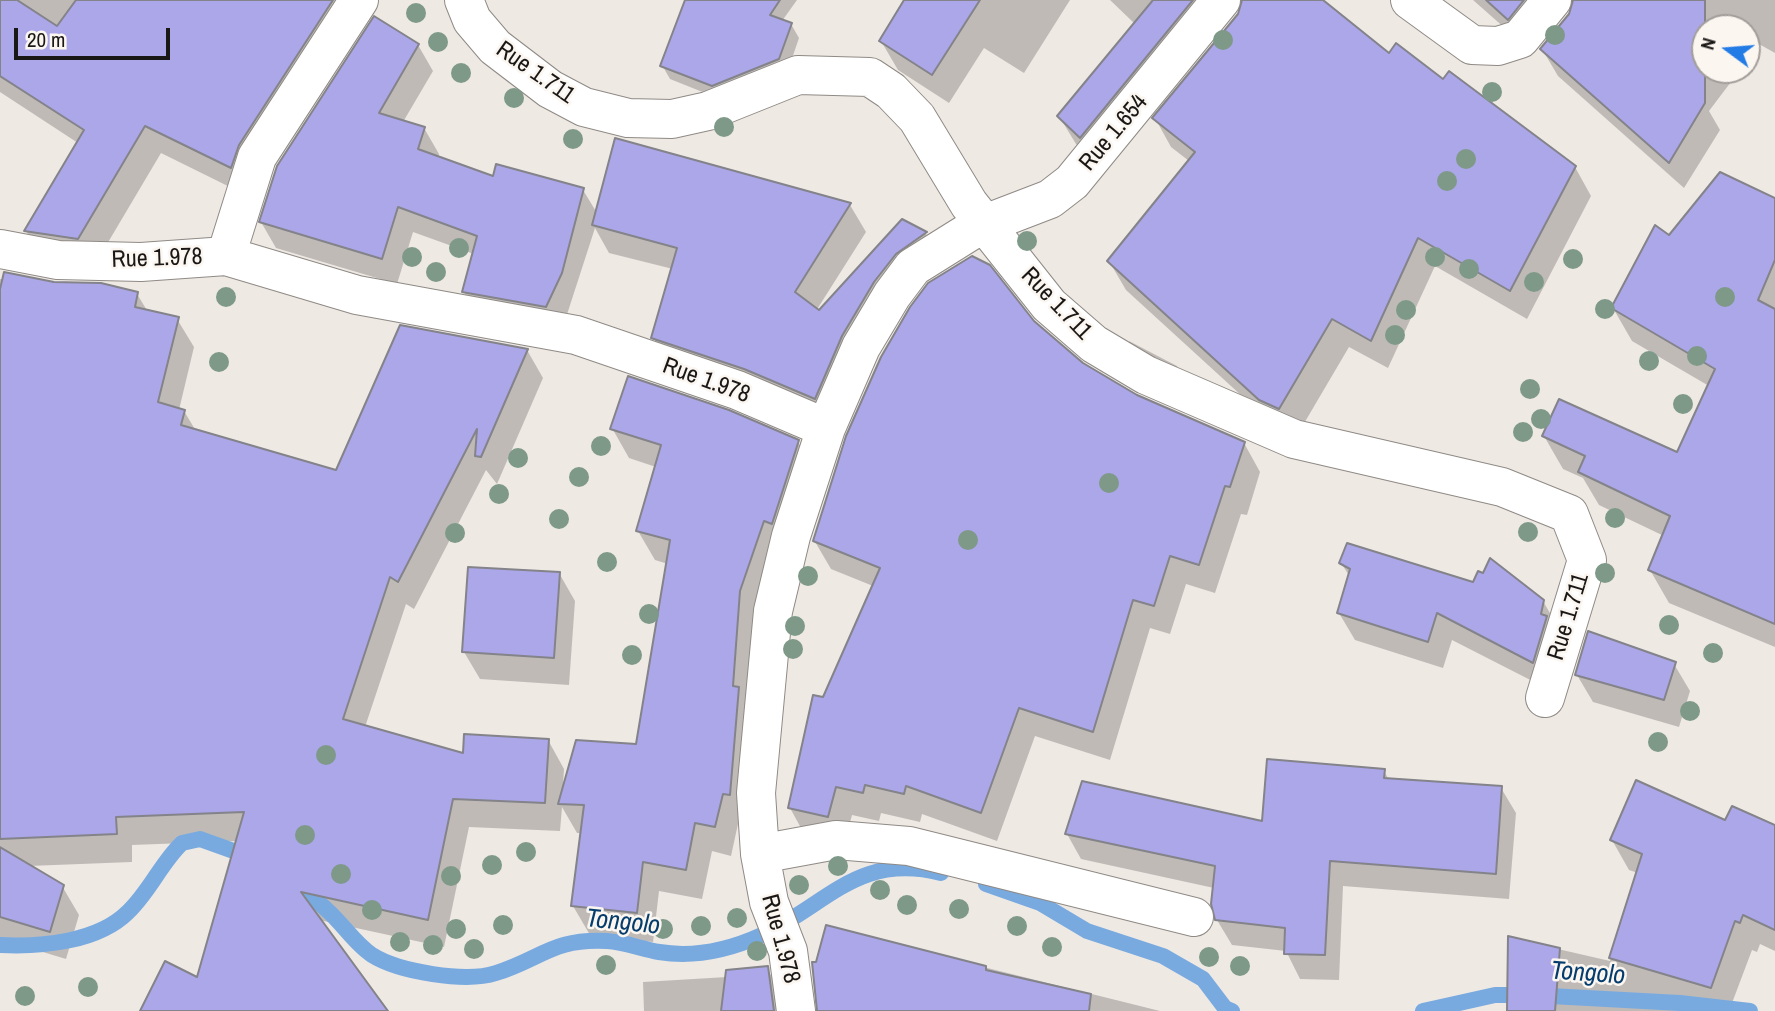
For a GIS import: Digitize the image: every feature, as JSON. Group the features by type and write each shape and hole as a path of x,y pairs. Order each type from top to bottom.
{"street":[{"path":"226,256 257,157 359,0"},
{"name":"Rue 1.711","path":"464,0 472,20 495,47 550,89 584,107 628,118 672,119 708,111 798,75 870,77 891,91 917,118 981,225 1049,305 1094,344 1146,375 1294,439 1502,487 1569,514 1587,560 1545,698"},
{"name":"Rue 1.654","path":"826,428 861,347 892,295 913,267 981,225 1050,199 1072,181 1220,0"},
{"path":"1410,0 1472,45 1498,46 1520,39 1552,0"},
{"name":"Rue 1.978","path":"0,249 58,260 141,262 226,256 357,295 576,335 737,390 826,428 790,536 773,611 756,793 760,854 769,902 788,951 796,1011"},
{"path":"760,854 836,840 909,846 1194,917"}],"building":[{"path":"0,0 17,0 57,26 76,0 333,0 239,145 231,168 145,126 78,239 24,231 84,130 0,76"},
{"path":"685,0 780,0 770,15 792,23 779,59 712,86 660,66"},
{"path":"904,0 980,0 932,75 879,41"},
{"path":"1153,0 1193,0 1080,138 1057,116"},
{"path":"1242,0 1323,0 1389,53 1396,43 1443,79 1449,71 1576,166 1510,291 1418,238 1371,341 1332,319 1279,409 1259,400 1107,261 1195,152 1152,118 1238,14"},
{"path":"1486,0 1524,0 1508,20"},
{"path":"1573,0 1705,0 1705,14 1691,14 1691,84 1705,84 1705,103 1669,163 1540,49 1569,14"},
{"path":"374,16 419,44 379,113 425,127 418,149 493,176 496,164 584,188 562,273 546,307 462,292 477,236 398,207 382,259 259,222 277,166"},
{"path":"615,138 851,203 795,292 819,310 902,219 927,232 896,254 874,282 842,336 815,399 744,369 651,338 677,248 592,225"},
{"path":"1720,172 1775,198 1775,260 1758,300 1775,309 1775,624 1648,570 1670,516 1578,472 1585,456 1542,436 1559,399 1677,452 1715,369 1611,308 1655,225 1669,235"},
{"path":"972,256 990,265 1034,321 1083,363 1137,395 1245,442 1230,487 1225,486 1199,565 1170,556 1154,606 1133,600 1093,732 1019,708 981,813 906,786 904,794 865,785 863,793 836,787 828,817 788,808 813,695 823,697 880,568 813,541 846,436 881,357 910,307 928,283"},
{"path":"4,272 54,282 101,283 138,292 135,307 179,317 158,402 185,410 181,425 336,470 400,325 528,349 481,457 475,456 477,429 398,582 390,577 343,719 463,753 464,734 549,739 545,803 453,799 428,920 301,892 388,1011 140,1011 165,961 197,977 244,812 116,817 117,834 0,839 0,289"},
{"path":"628,376 729,410 799,440 772,524 764,521 740,591 733,686 739,687 730,795 723,794 715,827 695,823 686,870 643,862 637,913 571,906 584,805 558,804 576,740 636,744 670,540 636,531 661,445 610,429"},
{"path":"1347,543 1473,582 1478,571 1483,573 1490,558 1544,600 1541,614 1547,616 1533,663 1437,613 1428,642 1337,613 1350,569 1339,563"},
{"path":"468,567 560,572 554,658 462,652"},
{"path":"1588,631 1676,662 1664,700 1575,675"},
{"path":"1267,759 1385,769 1384,778 1502,786 1496,874 1330,861 1325,955 1284,954 1285,928 1215,920 1211,904 1215,866 1065,834 1082,781 1262,821"},
{"path":"1636,780 1725,820 1732,806 1775,825 1775,930 1743,915 1740,923 1735,921 1711,988 1609,958 1642,854 1610,840"},
{"path":"0,847 64,885 50,932 0,917"},
{"path":"826,925 986,966 986,970 1091,994 1089,1011 817,1011 812,962 816,962"},
{"path":"1508,936 1560,948 1555,1011 1507,1011"},
{"path":"768,966 774,1011 721,1011 726,970"}],"waterway":[{"name":"Tongolo","path":"0,945 34,945 68,940 85,936 116,922 136,904 182,843 200,839 253,858"},
{"name":"Tongolo","path":"289,881 323,906 372,955 415,971 468,977 496,973 560,946 589,941 613,942 672,954 712,951 762,935 865,875 912,868 941,873"},
{"name":"Tongolo","path":"986,884 1040,903 1087,931 1163,956 1203,979 1225,1008 1232,1011"},
{"name":"Tongolo","path":"1423,1011 1495,995 1680,1003 1750,1011"}]}
